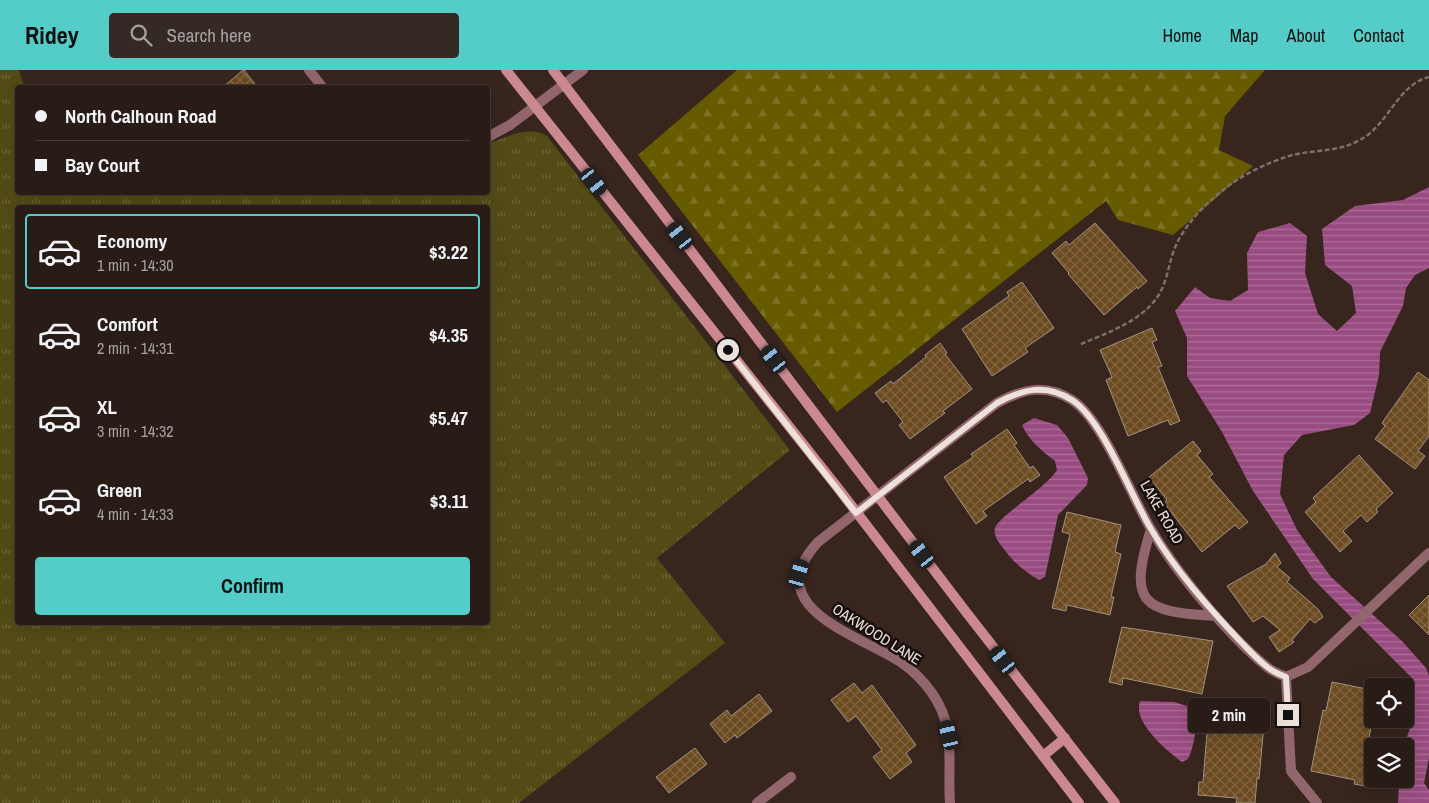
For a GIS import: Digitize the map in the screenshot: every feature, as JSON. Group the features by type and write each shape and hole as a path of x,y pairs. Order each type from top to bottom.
{"main road":[{"path":"506,70 856,513 1079,803"},
{"path":"553,70 966,612 1115,803"},
{"path":"1042,756 1065,738"}],"street":[{"path":"308,70 320,85"},
{"path":"490,136 510,125 583,70"},
{"name":"LAKE ROAD","path":"856,513 997,403 1017,392 1036,389 1056,392 1073,401 1089,415 1130,486 1151,529 1216,616 1266,667 1286,677"},
{"name":"OAKWOOD LANE","path":"856,513 818,542 806,555 799,574 803,596 815,613 823,619 903,664 916,674 932,694 946,725 951,745 950,803"},
{"path":"1151,529 1140,576 1140,588 1145,597 1157,606 1171,612 1216,616"},
{"path":"1317,803 1291,771 1286,677 1308,667 1429,553"},
{"path":"757,803 791,777"}],"path":[{"path":"1082,344 1125,324 1140,314 1158,297 1177,242 1192,220 1222,190 1256,171 1290,156 1324,152 1350,146 1369,134 1411,86 1429,78"}],"green space":[{"path":"0,70 19,70 23,85 15,85 15,195 490,195 490,142 518,133 532,131 547,136 790,450 657,558 725,643 519,803 0,803"},
{"path":"737,70 1265,70 1225,116 1219,150 1253,166 1173,235 1118,220 1106,201 837,412 638,155"}],"shaded area":[{"path":"1429,187 1429,268 1415,275 1406,288 1403,306 1380,352 1379,375 1370,413 1354,425 1302,435 1284,455 1280,494 1297,530 1331,577 1402,641 1426,668 1429,676 1429,758 1424,783 1429,790 1429,803 1398,803 1399,788 1414,788 1414,738 1407,738 1410,728 1414,728 1414,678 1313,579 1253,491 1222,432 1187,376 1187,338 1175,311 1195,287 1210,298 1230,301 1248,290 1247,253 1258,232 1290,223 1307,236 1305,273 1318,314 1337,331 1356,313 1352,286 1325,265 1322,229 1355,206 1403,200"},
{"path":"1034,418 1057,425 1068,438 1088,478 1087,485 1058,515 1045,577 1039,580 1011,558 997,540 995,534 995,528 998,523 1044,485 1057,470 1055,461 1032,441 1022,425"},
{"path":"1140,701 1174,702 1193,708 1196,719 1195,734 1188,759 1182,762 1152,735 1141,718"}],"building":[{"path":"243,70 256,85 226,85"},
{"path":"1095,223 1147,281 1104,315 1052,253 1066,241 1069,245"},
{"path":"1022,282 1054,328 1025,348 1028,352 992,376 962,329 1009,296 1007,292"},
{"path":"1152,328 1157,340 1152,342 1162,366 1158,367 1180,421 1170,425 1168,420 1128,436 1106,380 1112,377 1100,350"},
{"path":"940,343 947,353 945,354 972,389 943,411 945,413 910,439 899,425 903,422 886,400 883,403 875,393 891,381 893,384"},
{"path":"1418,372 1429,380 1429,436 1418,451 1425,456 1415,469 1375,439 1385,426 1382,423"},
{"path":"1007,429 1017,443 1014,445 1030,468 1033,466 1040,475 1030,482 1028,479 983,511 987,516 976,524 944,477 973,457 971,454"},
{"path":"1193,441 1201,451 1197,455 1213,474 1209,477 1248,522 1239,529 1235,525 1202,552 1164,503 1167,500 1149,477"},
{"path":"1359,455 1393,493 1376,509 1378,512 1367,522 1361,515 1343,531 1352,541 1340,552 1305,512 1316,502 1313,498"},
{"path":"1067,512 1121,525 1115,552 1121,554 1111,597 1114,597 1110,615 1067,605 1066,611 1052,608 1070,534 1062,532"},
{"path":"1275,553 1281,563 1277,567 1290,578 1287,582 1318,609 1323,617 1315,623 1310,619 1292,640 1294,642 1279,652 1269,637 1280,630 1263,616 1253,622 1227,586 1266,564"},
{"path":"1429,595 1429,635 1409,615"},
{"path":"1122,627 1213,641 1202,694 1123,678 1122,685 1109,682"},
{"path":"1332,682 1364,688 1364,728 1371,728 1369,738 1364,738 1364,786 1354,784 1355,780 1311,771 1323,710 1326,711"},
{"path":"854,683 862,693 872,685 916,745 906,753 912,762 890,779 873,757 882,750 856,716 848,722 831,700"},
{"path":"759,694 772,711 737,738 735,735 725,743 710,724 727,710 731,716"},
{"path":"1208,720 1264,724 1255,803 1236,803 1237,798 1198,795 1199,782 1203,782"},
{"path":"695,748 707,764 669,793 656,777"}],"route":[{"path":"728,350 856,513 997,403 1017,392 1036,389 1056,392 1073,401 1089,415 1130,486 1151,529 1174,562 1216,616 1266,667 1286,677 1288,715"}]}
